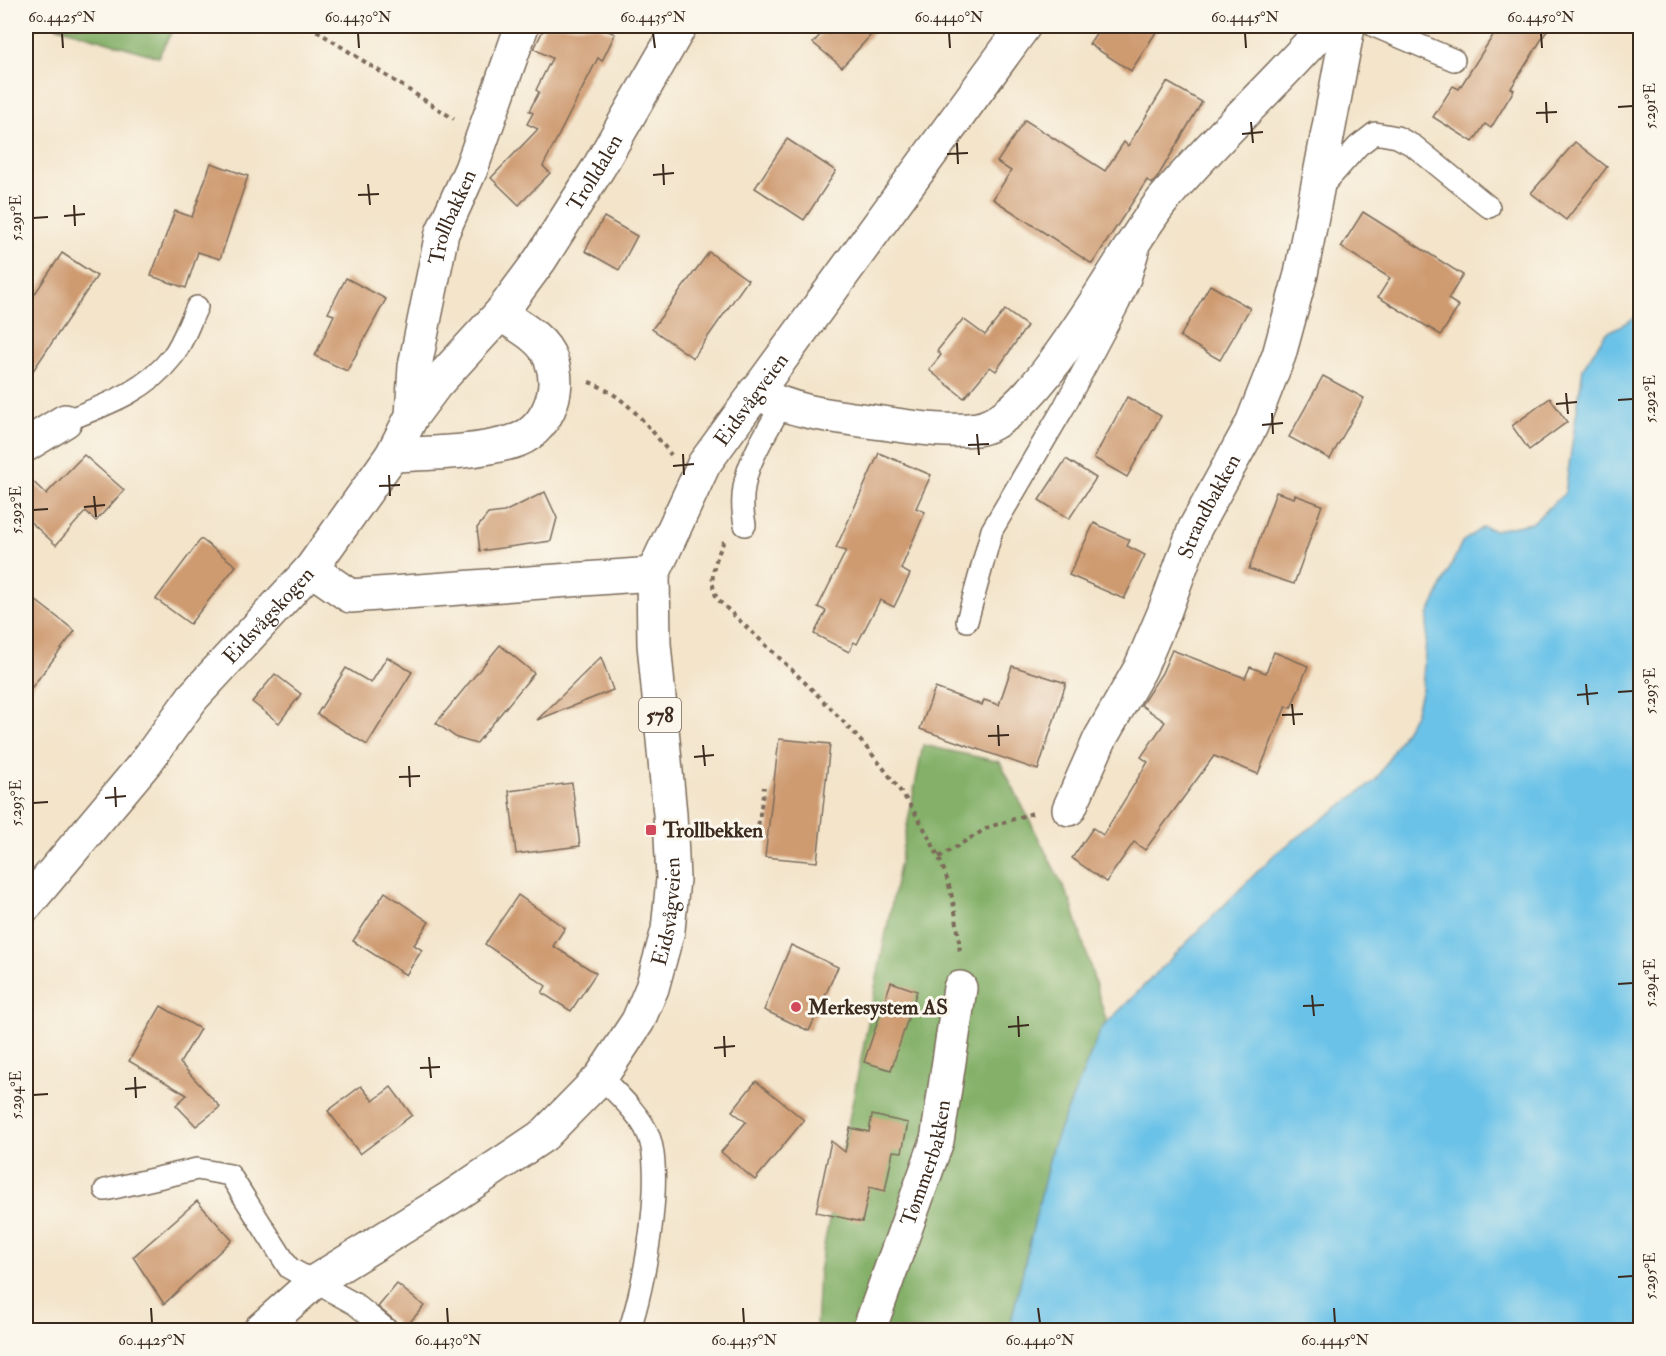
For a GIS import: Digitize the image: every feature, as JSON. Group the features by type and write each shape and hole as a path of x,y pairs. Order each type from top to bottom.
{"street":[{"name":"Trollbakken","path":"412,416 415,366 442,233 471,169 522,26"},
{"name":"Trolldalen","path":"310,569 392,455 412,416 436,384 500,314 540,260 599,167 680,26"},
{"name":"Eidsvågveien","path":"260,1330 314,1282 512,1158 544,1135 601,1077 638,1021 652,988 668,930 672,904 670,814 654,645 653,574 704,464 768,399 1024,26"},
{"path":"768,399 928,429 978,429 993,423 1016,407 1053,367 1163,200 1315,38 1331,26"},
{"name":"Strandbakken","path":"1069,809 1100,739 1140,669 1164,613 1195,528 1255,416 1280,355 1301,274 1317,192 1316,186 1345,53 1348,27 1344,26"},
{"path":"392,455 447,453 515,442 545,420 555,392 551,359 534,336 500,314"},
{"path":"26,445 65,421"},
{"name":"Eidsvågskogen","path":"26,905 146,762 194,697 310,569 350,596 653,574"},
{"name":"Tømmerbakken","path":"869,1330 937,1141 960,988"}],"lane":[{"path":"1374,26 1454,60"},
{"path":"1317,192 1358,146 1375,133 1397,137 1414,146 1489,207"},
{"path":"967,621 992,530 1064,407 1119,303 1130,279 1141,233"},
{"path":"65,421 129,395 153,378 173,356 197,307"},
{"path":"743,515 744,480 754,454 768,399"},
{"path":"601,1077 644,1126 650,1137 652,1151 652,1209 648,1253 629,1330"},
{"path":"105,1190 197,1169 230,1175 289,1268 355,1304 387,1330"}],"path":[{"path":"309,26 447,115"},
{"path":"581,380 607,388 651,428 671,456"},
{"path":"743,515 717,556 713,591 718,600 804,683 884,768 939,857 959,929 960,988"},
{"path":"698,834 748,838 757,834 764,787"},
{"path":"939,857 989,827 1034,813 1069,809"}],"green space":[{"path":"55,26 175,26 158,57"},
{"path":"923,745 1000,762 1071,902 1107,1023 1101,1029 1052,1148 1009,1330 816,1330 819,1271"}],"water":[{"path":"1640,315 1640,1330 1009,1330 1052,1148 1101,1029 1275,854 1376,780 1415,714 1422,689 1428,616 1462,542 1483,527 1495,530 1532,523 1565,493 1583,368 1605,334"}],"building":[{"path":"545,26 597,26 615,34 602,61 598,58 543,166 550,173 519,205 491,178 538,129 527,124 533,113 529,111 539,92 536,90 552,58 534,49"},
{"path":"828,26 879,26 842,67 813,43"},
{"path":"1101,26 1160,26 1131,71 1089,44"},
{"path":"1499,26 1550,26 1511,88 1514,90 1491,128 1485,124 1473,142 1433,117 1453,86 1459,89"},
{"path":"1167,82 1202,102 1157,178 1152,184 1147,180 1092,264 993,199 1011,171 997,162 1025,120 1105,171 1124,142 1128,146"},
{"path":"787,139 836,171 804,220 755,188"},
{"path":"1575,142 1607,167 1566,220 1531,193"},
{"path":"211,163 248,176 220,259 198,252 186,288 151,276 175,211 192,217"},
{"path":"1363,212 1463,275 1448,299 1459,306 1441,335 1378,297 1390,278 1341,247"},
{"path":"604,217 637,236 619,270 585,251"},
{"path":"709,252 748,280 693,358 652,329"},
{"path":"62,253 97,276 26,381 26,307"},
{"path":"346,278 386,299 347,371 315,356 334,315 328,313"},
{"path":"1210,285 1250,308 1220,360 1180,337"},
{"path":"1005,310 1027,326 996,371 990,367 964,398 929,370 941,355 937,351 963,319 985,335"},
{"path":"1323,376 1364,398 1330,459 1289,437"},
{"path":"1127,397 1161,416 1127,477 1094,458"},
{"path":"1550,398 1567,422 1529,450 1512,426"},
{"path":"879,453 931,475 916,508 925,512 901,569 910,574 894,607 880,600 857,644 854,642 849,652 814,634 826,611 818,607 846,551 836,548"},
{"path":"84,455 124,490 96,521 86,511 56,545 26,518 26,475 46,494"},
{"path":"1066,459 1096,478 1069,519 1039,500"},
{"path":"545,492 557,518 551,541 480,551 477,528 488,514 504,512"},
{"path":"1276,492 1294,498 1295,495 1322,505 1294,584 1249,569"},
{"path":"1094,523 1130,540 1127,546 1145,555 1124,599 1069,575"},
{"path":"201,539 236,566 190,624 156,599"},
{"path":"26,593 75,631 26,695"},
{"path":"500,645 534,673 476,744 457,738 436,723"},
{"path":"1172,650 1245,678 1250,667 1266,673 1274,652 1308,666 1291,708 1286,706 1258,774 1214,756 1145,850 1134,842 1106,882 1072,858 1093,828 1103,835 1148,762 1141,757 1165,722 1141,705 1162,673"},
{"path":"387,657 412,672 367,745 317,714 346,668 371,683"},
{"path":"601,657 613,690 537,720"},
{"path":"1012,666 1066,683 1038,770 920,729 935,688 982,705 984,700 999,705"},
{"path":"275,674 301,694 279,723 252,702"},
{"path":"779,739 830,744 817,862 765,857"},
{"path":"572,783 580,846 516,854 509,791"},
{"path":"385,892 429,922 414,945 422,950 406,975 353,941"},
{"path":"518,895 565,928 553,946 596,973 571,1011 542,993 546,986 485,944"},
{"path":"791,945 838,967 809,1031 764,1010"},
{"path":"891,982 917,991 891,1070 864,1062"},
{"path":"161,1006 200,1029 180,1063 220,1107 196,1126 176,1105 187,1095 129,1061"},
{"path":"756,1081 804,1120 755,1180 721,1152 746,1122 732,1111"},
{"path":"361,1086 373,1101 391,1087 412,1115 360,1154 328,1111"},
{"path":"872,1115 908,1123 902,1152 893,1151 885,1191 870,1187 862,1222 816,1212 831,1141 845,1152 850,1128 869,1132"},
{"path":"197,1201 232,1240 164,1304 133,1257"},
{"path":"397,1284 424,1306 403,1330 400,1330 395,1321 378,1307"}],"place":[{"name":"Trollbekken","path":"651,830"},
{"name":"Merkesystem AS","path":"796,1007"}]}
